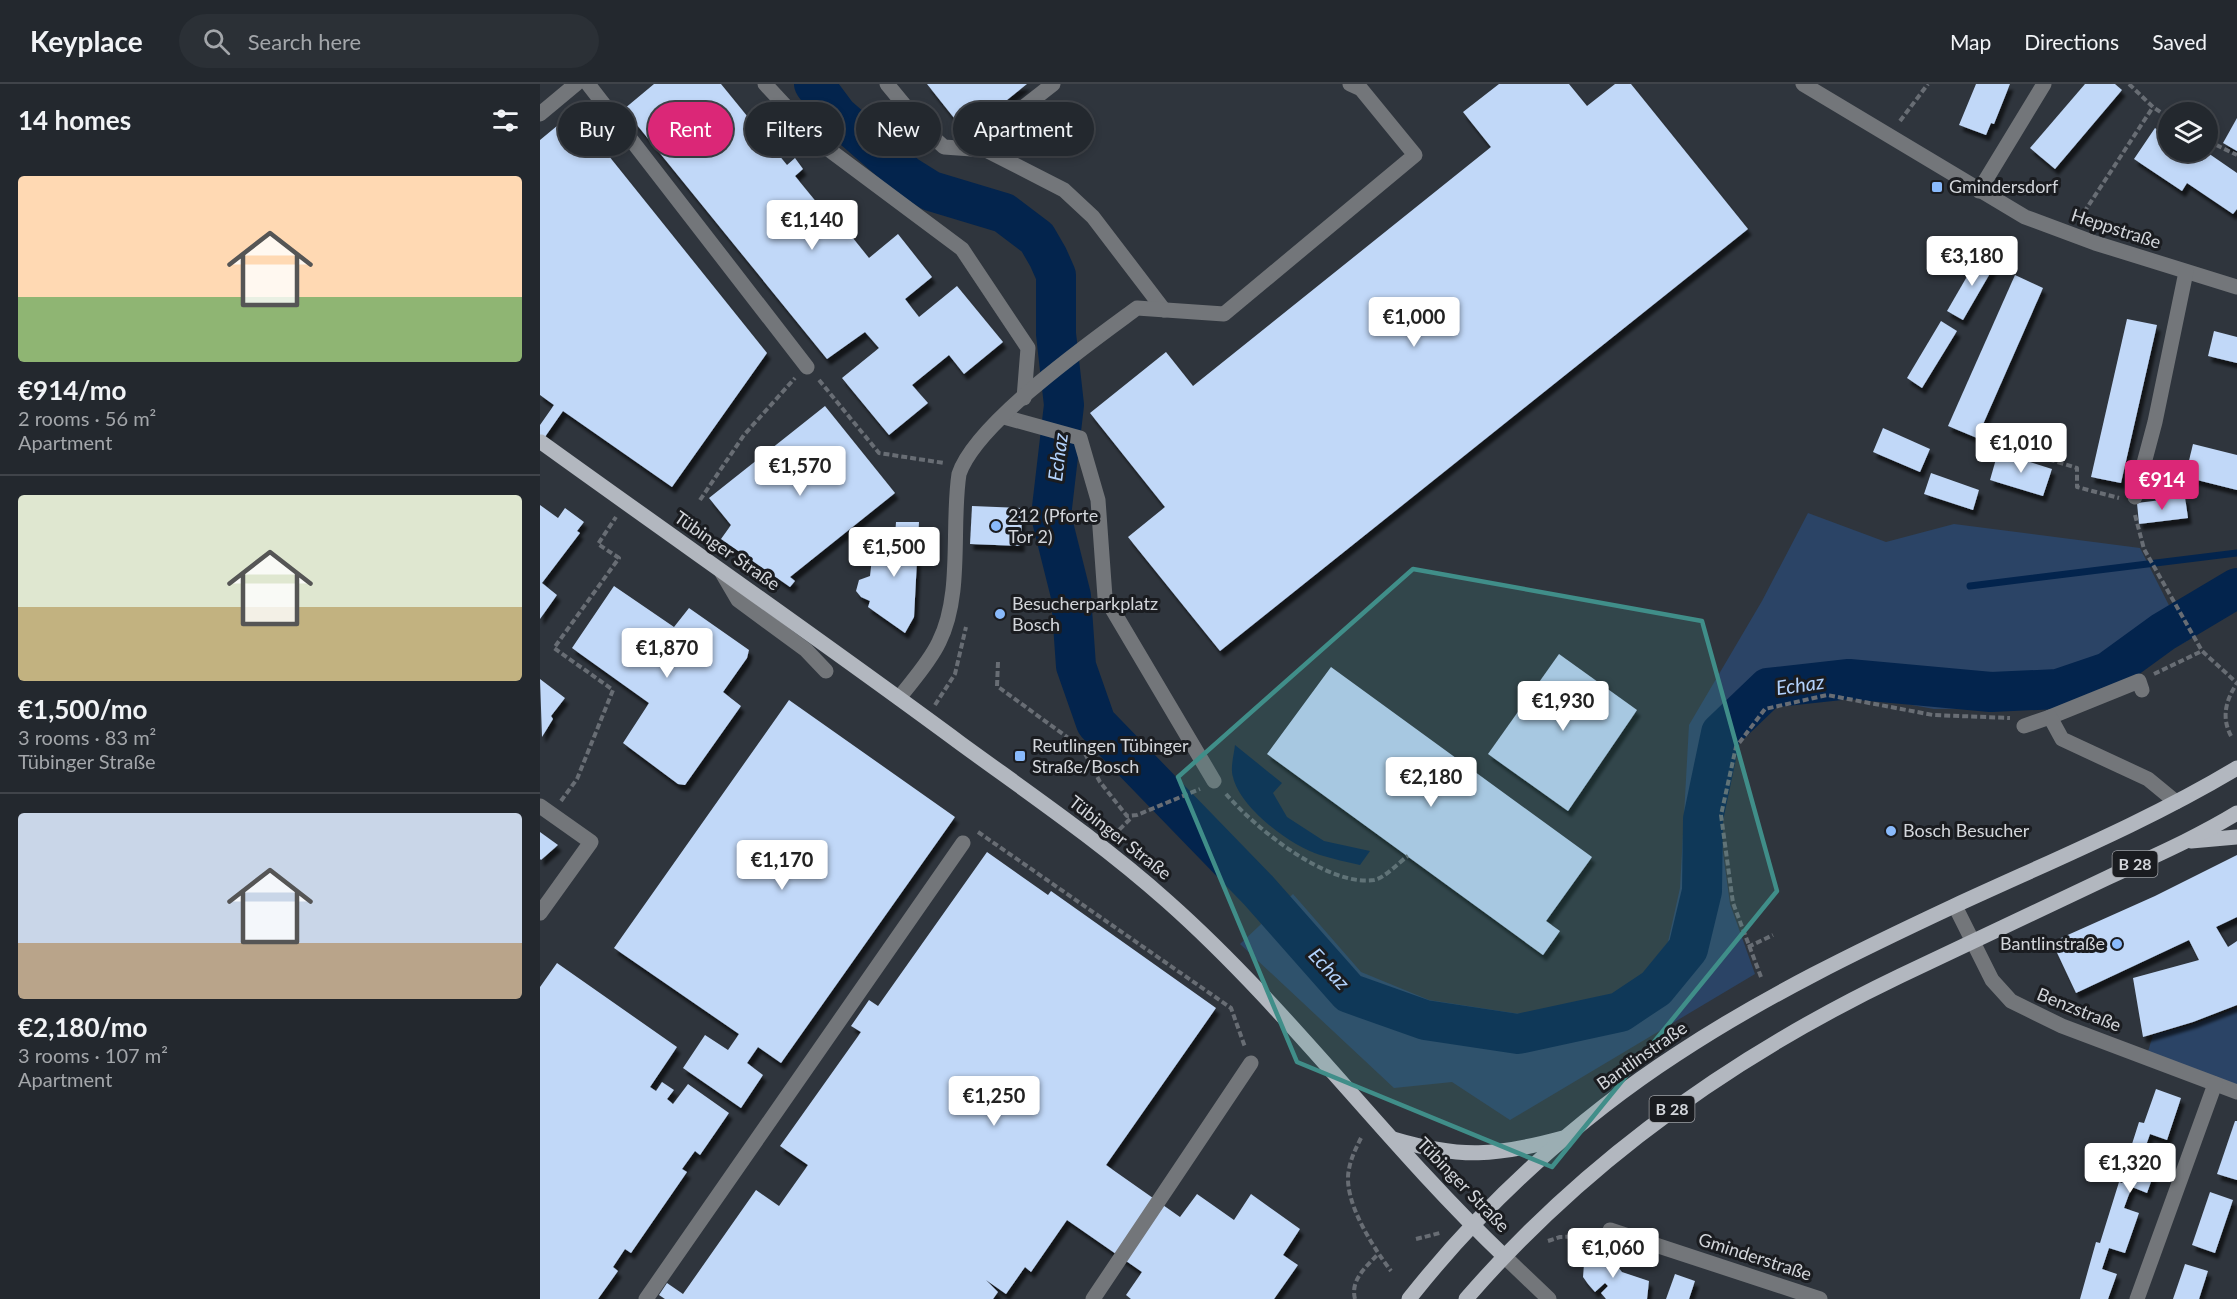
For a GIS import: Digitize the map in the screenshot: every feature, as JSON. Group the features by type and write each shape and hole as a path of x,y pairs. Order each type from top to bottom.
{"main road":[{"name":"Tübinger Straße","path":"541,442 1081,831 1170,904 1263,993 1448,1202 1504,1256"},
{"name":"Bantlinstraße","path":"1409,1299 1473,1226 1569,1136 1642,1079 1710,1033 1814,974 2176,802 2237,768"},
{"name":"B 28","path":"1466,1299 1504,1256 1572,1190 1622,1148 1730,1070 1831,1011 2182,842 2237,813"},
{"path":"2182,842 2237,837"},
{"path":"1393,1139 1441,1152 1484,1154 1518,1150 1569,1136"}],"street":[{"path":"540,114 576,84"},
{"path":"588,84 807,367"},
{"path":"765,84 820,143 962,249 1028,348 1024,398"},
{"path":"887,84 925,130 944,147 953,148"},
{"path":"1030,102 1053,84"},
{"path":"899,699 939,643 949,615 958,483 962,466 981,438 1046,378 1137,308 1224,314 1415,155 1361,89 1350,84"},
{"name":"Heppstraße","path":"1803,84 1978,191 2025,217 2070,234 2237,287"},
{"path":"1978,191 2044,84"},
{"path":"998,156 1064,190 1093,217 1164,310"},
{"path":"2135,497 2155,422 2186,272"},
{"path":"1004,417 1080,438 1098,500 1106,597 1208,784"},
{"path":"721,571 738,600 807,650 825,671"},
{"path":"2021,722 2050,717 2140,686"},
{"path":"2050,717 2062,739 2148,778 2176,802"},
{"path":"540,913 591,842 546,810"},
{"path":"646,1299 963,843"},
{"name":"Benzstraße","path":"1955,906 1992,980 2010,1001 2062,1026 2237,1092"},
{"path":"1093,1299 1251,1063"},
{"path":"2137,1299 2215,1084"},
{"name":"Gminderstraße","path":"1610,1230 1820,1299"},
{"name":"Tübinger Straße","path":"1504,1256 1549,1299"}],"path":[{"path":"1889,136 1928,84"},
{"path":"2129,84 2158,110"},
{"path":"2070,234 2153,107"},
{"path":"2218,146 2237,155"},
{"path":"700,500 744,435 807,367 879,453 962,466"},
{"path":"2006,446 2077,468 2077,487 2124,500 2135,497 2136,524 2144,549 2202,651 2237,683 2226,700 2225,726 2231,736"},
{"path":"546,810 577,779 613,690 554,648 619,558 598,544 626,503"},
{"path":"2140,686 2202,651"},
{"path":"998,662 997,686 1082,748 1100,782 1127,816 1134,816"},
{"path":"1761,977 1733,903 1721,815 1737,747 1765,709 1827,695 1933,715 2021,722"},
{"path":"1121,825 1134,816 1208,784 1246,817 1307,860 1350,880 1376,879 1407,856"},
{"path":"977,832 1231,1008 1251,1063"},
{"path":"1748,946 1773,935"},
{"path":"1361,1138 1348,1169 1348,1184 1363,1227 1378,1254 1391,1271"},
{"path":"1560,1237 1588,1238 1610,1230"},
{"path":"1355,1299 1353,1291 1356,1281 1378,1254"}],"highlighted area":[{"path":"1413,569 1702,621 1777,891 1552,1167 1297,1062 1178,777"}],"shaded area":[{"path":"1808,513 1886,542 1954,524 2140,548 2187,641 2137,668 2032,708 1934,709 1828,690 1763,706 1731,747 1718,816 1730,904 1755,974 1510,1120 1452,1082 1394,1088 1240,944 1293,894 1361,972 1429,1000 1520,1014 1615,995 1642,975 1668,942 1680,888 1689,725 1762,601"},
{"path":"1235,745 1282,783 1273,793 1287,817 1324,841 1370,851 1360,865 1308,850 1282,835 1256,813 1245,801 1233,777"},
{"path":"2237,1008 2237,1092 2146,1058 2153,1035 2191,1025"}],"building":[{"path":"654,84 721,84 745,113 745,156 780,156 787,165 795,158 803,169 795,176 827,215 832,212 869,258 898,234 932,277 905,299 919,317 957,286 1003,342 964,374 949,355 912,385 928,403 889,435 842,378 879,348 865,332 827,359 662,156 733,156 733,102 648,102 648,139 636,124 636,102 632,102"},
{"path":"927,84 1027,84 1005,102 953,102 953,117"},
{"path":"1499,84 1569,84 1587,106 1615,84 1631,84 1748,229 1220,651 1128,537 1165,507 1090,413 1166,352 1193,386 1491,147 1463,112"},
{"path":"1976,84 2010,84 1994,124 1991,123 1986,135 1959,125"},
{"path":"2085,84 2115,84 2122,90 2055,169 2030,148"},
{"path":"2237,118 2237,151 2223,143"},
{"path":"558,125 558,156 609,156 767,353 672,487 563,411 540,444 540,425 554,405 540,395 540,140"},
{"path":"2155,128 2158,130 2158,162 2218,162 2218,160 2237,173 2237,209 2233,214 2187,183 2182,191 2134,159"},
{"path":"1980,254 1996,263 1963,320 1947,311"},
{"path":"2015,275 2043,288 1977,438 1948,426"},
{"path":"2127,319 2157,325 2121,483 2091,477"},
{"path":"1941,321 1957,331 1922,388 1907,378"},
{"path":"2214,331 2237,337 2237,363 2208,356"},
{"path":"825,406 895,493 790,577 795,581 790,587 721,539 731,525 709,498"},
{"path":"1883,428 1930,449 1920,472 1873,452"},
{"path":"2193,444 2237,455 2237,490 2185,477"},
{"path":"1998,452 2052,469 2043,496 1990,480"},
{"path":"1931,473 1979,490 1973,510 1924,494"},
{"path":"2185,497 2188,518 2139,524 2137,503"},
{"path":"540,505 558,518 565,508 584,522 577,531 580,533 542,583 557,595 540,619"},
{"name":"212 (Pforte Tor 2)","path":"972,506 1022,508 1021,546 970,544"},
{"path":"896,522 919,522 914,617 905,633 868,607 870,601 861,597 856,591 859,580 870,576 873,549 894,550"},
{"path":"614,586 674,627 689,608 749,650 747,658 723,692 741,706 685,785 678,784 623,743 649,703 572,648"},
{"path":"1559,654 1637,710 1568,811 1488,754"},
{"path":"1331,667 1592,857 1546,921 1560,931 1543,955 1267,754"},
{"path":"540,679 565,698 551,716 553,719 542,737"},
{"path":"789,700 955,817 781,1063 758,1047 747,1063 763,1075 741,1108 683,1068 705,1035 728,1050 739,1034 614,948"},
{"path":"540,832 558,845 541,860 540,859"},
{"path":"987,852 1048,895 1051,891 1216,1008 1106,1165 1180,1217 1197,1194 1234,1220 1251,1194 1300,1229 1283,1255 1298,1265 1274,1299 1131,1299 1126,1295 1142,1272 1067,1220 1031,1272 1025,1267 1006,1294 986,1280 998,1292 993,1299 665,1299 659,1295 667,1283 683,1294 756,1190 779,1206 808,1165 780,1146 861,1032 851,1026 869,1000 878,1006"},
{"name":"Bantlinstraße","path":"2237,855 2237,917 2216,927 2228,947 2237,941 2237,1005 2193,1022 2143,1037 2133,978 2199,960 2189,940 2076,993 2052,942 2155,896"},
{"path":"557,963 677,1047 650,1087 656,1091 662,1082 674,1090 667,1099 673,1104 688,1084 729,1113 700,1155 695,1151 682,1169 687,1172 631,1253 625,1249 613,1267 618,1271 598,1299 540,1299 540,987"},
{"path":"2156,1089 2181,1098 2167,1140 2150,1134 2145,1148 2161,1154 2147,1193 2132,1187 2124,1208 2139,1213 2125,1253 2109,1248 2102,1269 2117,1274 2108,1299 2080,1299 2096,1242 2100,1243 2119,1182 2122,1183 2135,1145 2132,1144 2139,1122 2144,1123"},
{"path":"2235,1121 2237,1121 2237,1180 2217,1174"},
{"path":"2210,1192 2233,1200 2215,1253 2192,1245"},
{"path":"1603,1248 1622,1272 1649,1281 1647,1299 1606,1299 1601,1293 1608,1286 1605,1283 1595,1292 1588,1284 1583,1277 1584,1264 1593,1253"},
{"path":"2185,1264 2208,1271 2199,1299 2173,1299"},
{"path":"1675,1274 1695,1281 1689,1299 1666,1299"}],"waterway":[{"name":"Echaz","path":"814,84 837,115 907,176 931,191 1004,213 1037,238 1056,275 1056,334 1064,405 1051,516 1071,596 1076,666 1096,723 1258,890 1349,993 1425,1020 1518,1034 1620,1012 1656,988 1688,949 1702,891 1703,819 1721,733 1768,688 1849,679 1991,692 2058,689 2108,672 2163,632 2237,588"},
{"path":"1970,586 2237,553"}],"place":[{"name":"Gmindersdorf","path":"1937,187"},
{"name":"212 (Pforte Tor 2)","path":"996,526"},
{"name":"Besucherparkplatz Bosch","path":"1000,614"},
{"name":"Reutlingen Tübinger Straße/Bosch","path":"1020,756"},
{"name":"Bosch Besucher","path":"1891,831"},
{"name":"Bantlinstraße","path":"2117,944"}]}
